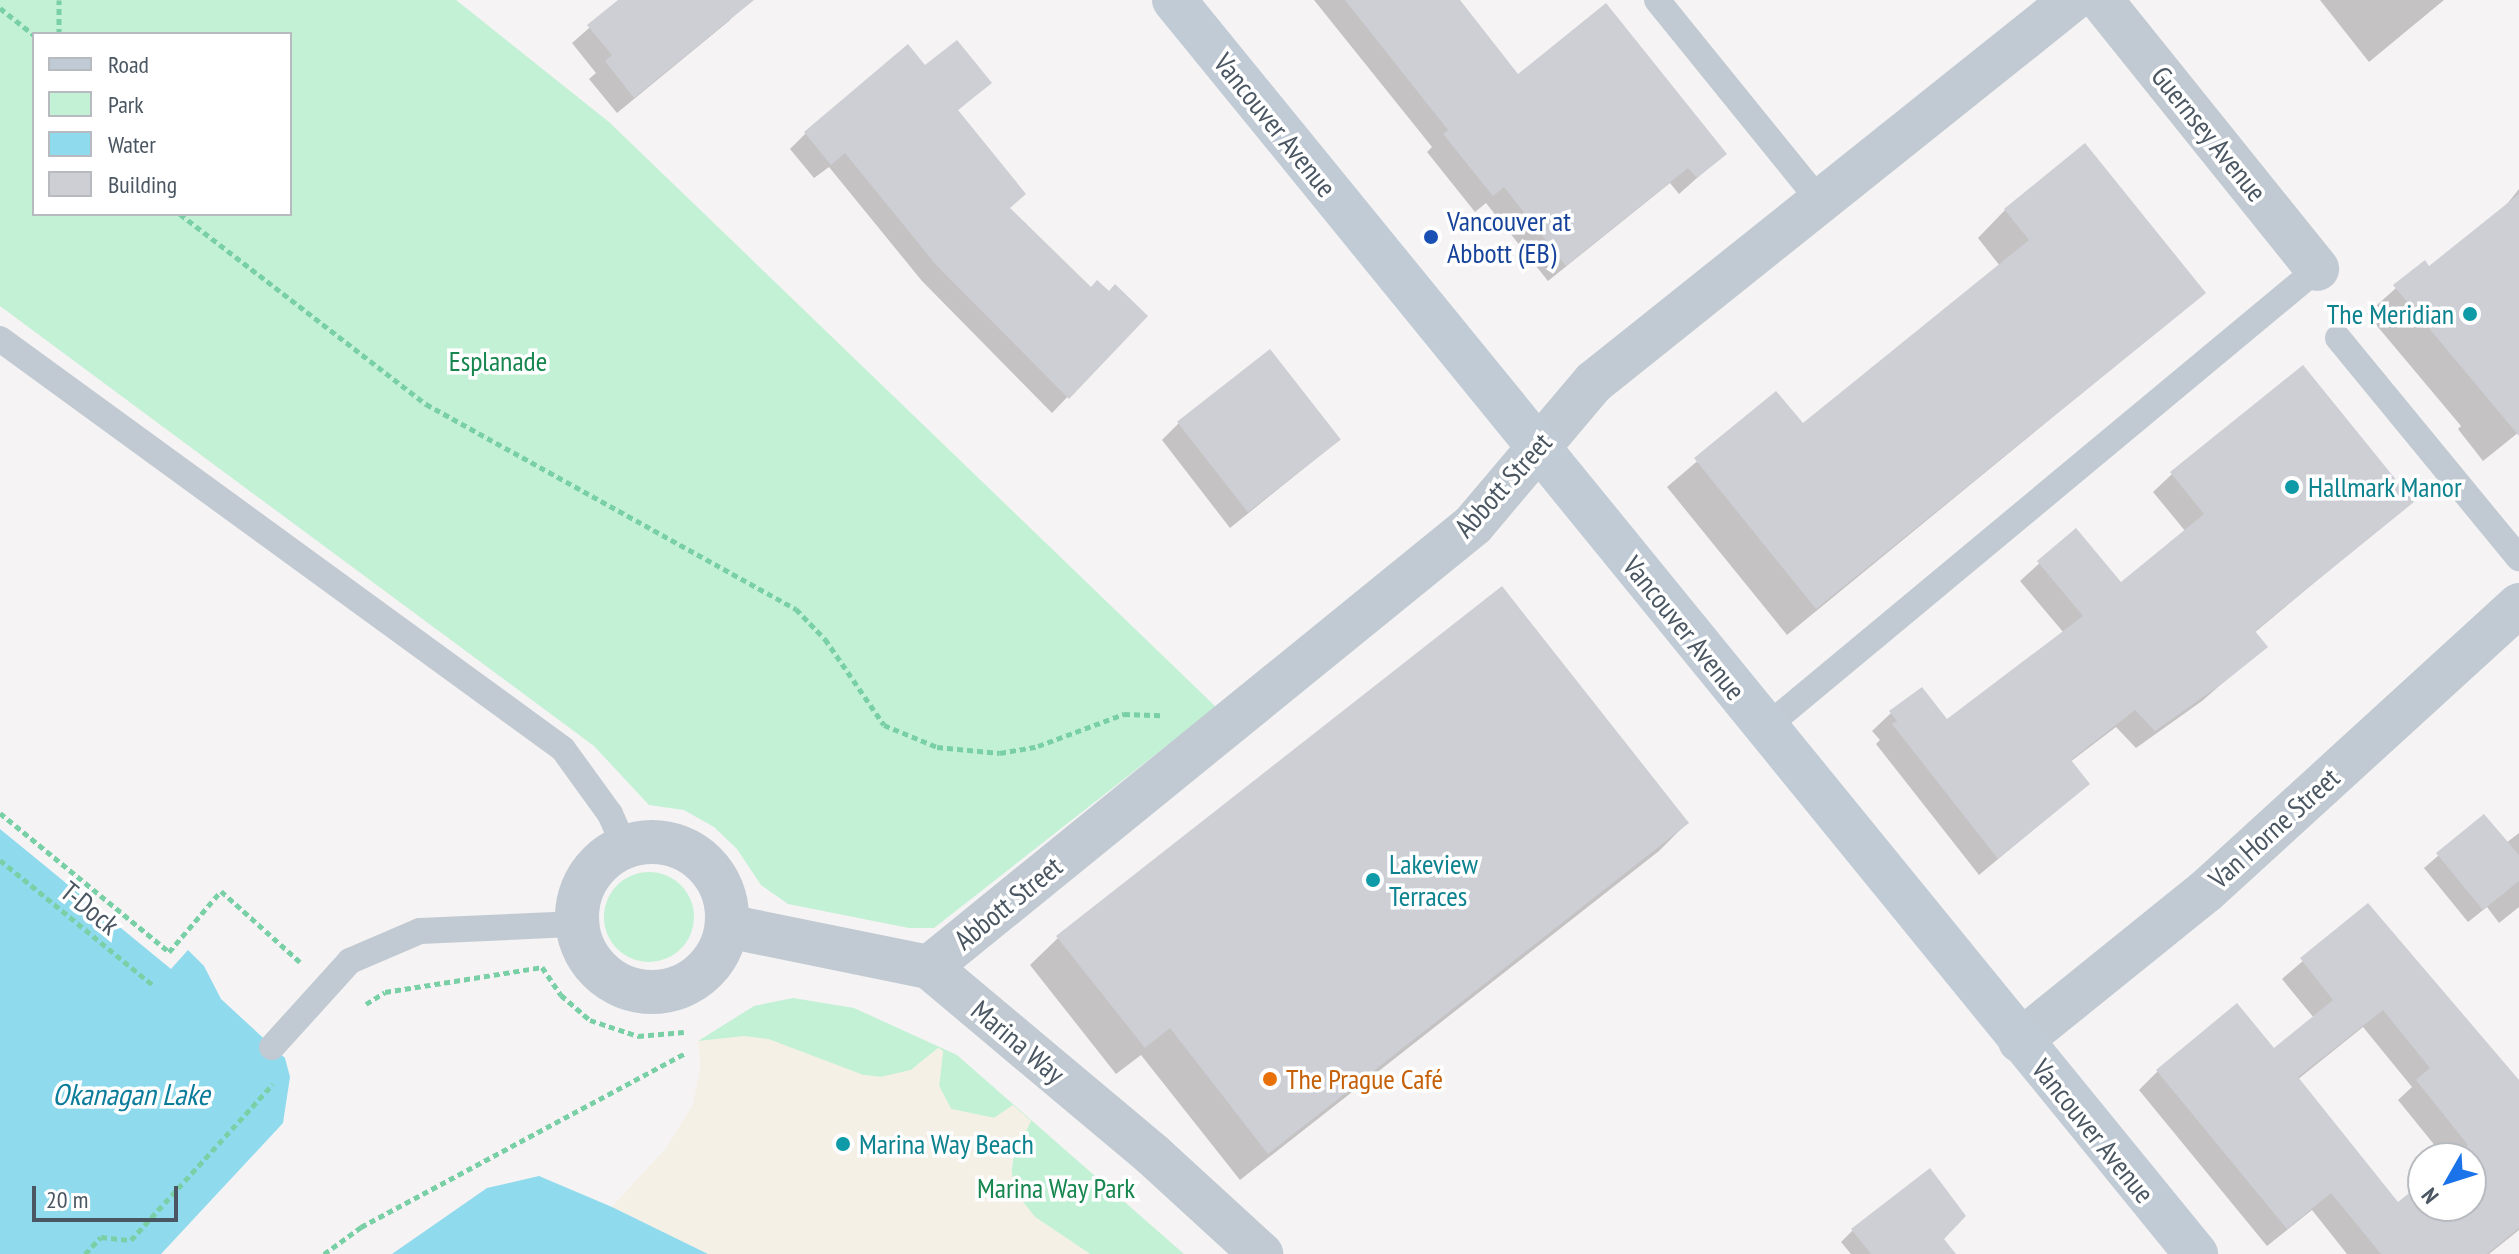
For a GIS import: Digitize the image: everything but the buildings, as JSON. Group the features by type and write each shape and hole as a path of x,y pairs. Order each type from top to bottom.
{"street":[{"name":"Vancouver Avenue","path":"1174,0 2196,1254"},
{"name":"Abbott Street","path":"929,967 1473,525 1594,382 2072,0"},
{"name":"Guernsey Avenue","path":"2101,0 2317,269"},
{"name":"Van Horne Street","path":"2020,1041 2206,891 2519,605"},
{"path":"665,843 705,863 726,902 727,926 719,950 705,971 684,985 659,992 634,990 610,980 591,962 577,924 584,884 599,863 625,847 665,843"},
{"name":"Marina Way","path":"727,926 929,967 1153,1155 1261,1254"}],"lane":[{"path":"1657,0 1820,201"},
{"path":"1765,728 2317,269"},
{"path":"2338,338 2519,558"},
{"path":"0,339 563,749 610,814 625,847"},
{"path":"272,1047 350,961 420,931 577,924"}],"path":[{"path":"59,0 59,32"},
{"path":"0,8 32,33"},
{"path":"183,216 426,404 796,609 825,639 884,725 937,747 1000,753 1038,746 1124,714 1167,715"},
{"name":"T-Dock","path":"0,860 155,987"},
{"path":"324,1254 361,1227 686,1053"},
{"path":"85,1254 101,1237 131,1240 285,1072"}],"green space":[{"name":"Esplanade","path":"0,0 456,0 609,122 1216,707 934,928 909,928 788,904 761,885 737,849 714,827 684,810 649,805 594,746 0,306"},
{"path":"649,872 666,875 681,885 691,900 694,917 691,934 681,949 666,959 649,962 632,959 617,949 607,934 604,917 607,900 617,885 632,875"},
{"name":"Marina Way Park","path":"793,998 854,1008 957,1055 1184,1254 1090,1254 1035,1217 1023,1205 1011,1175 1015,1147 1031,1121 1013,1106 994,1118 951,1109 939,1086 943,1051 938,1048 911,1070 881,1077 863,1075 768,1039 698,1041 754,1006"}],"sand":[{"name":"Marina Way Beach","path":"744,1036 768,1039 863,1075 881,1077 911,1070 939,1048 943,1051 939,1086 951,1109 994,1118 1013,1105 1031,1121 1011,1163 1014,1190 1035,1217 1090,1254 708,1254 612,1207 666,1148 693,1105 701,1065 698,1041"}],"water":[{"name":"Okanagan Lake","path":"0,829 171,969 188,950 204,966 221,999 285,1058 290,1077 283,1123 161,1254 0,1254"},
{"path":"539,1176 612,1207 708,1254 392,1254 487,1188"}],"place":[{"name":"Vancouver at Abbott (EB)","path":"1431,237"},
{"name":"The Meridian","path":"2470,314"},
{"name":"Hallmark Manor","path":"2292,487"},
{"name":"Lakeview Terraces","path":"1373,880"},
{"name":"The Prague Café","path":"1270,1079"},
{"name":"Marina Way Beach","path":"843,1144"}]}
